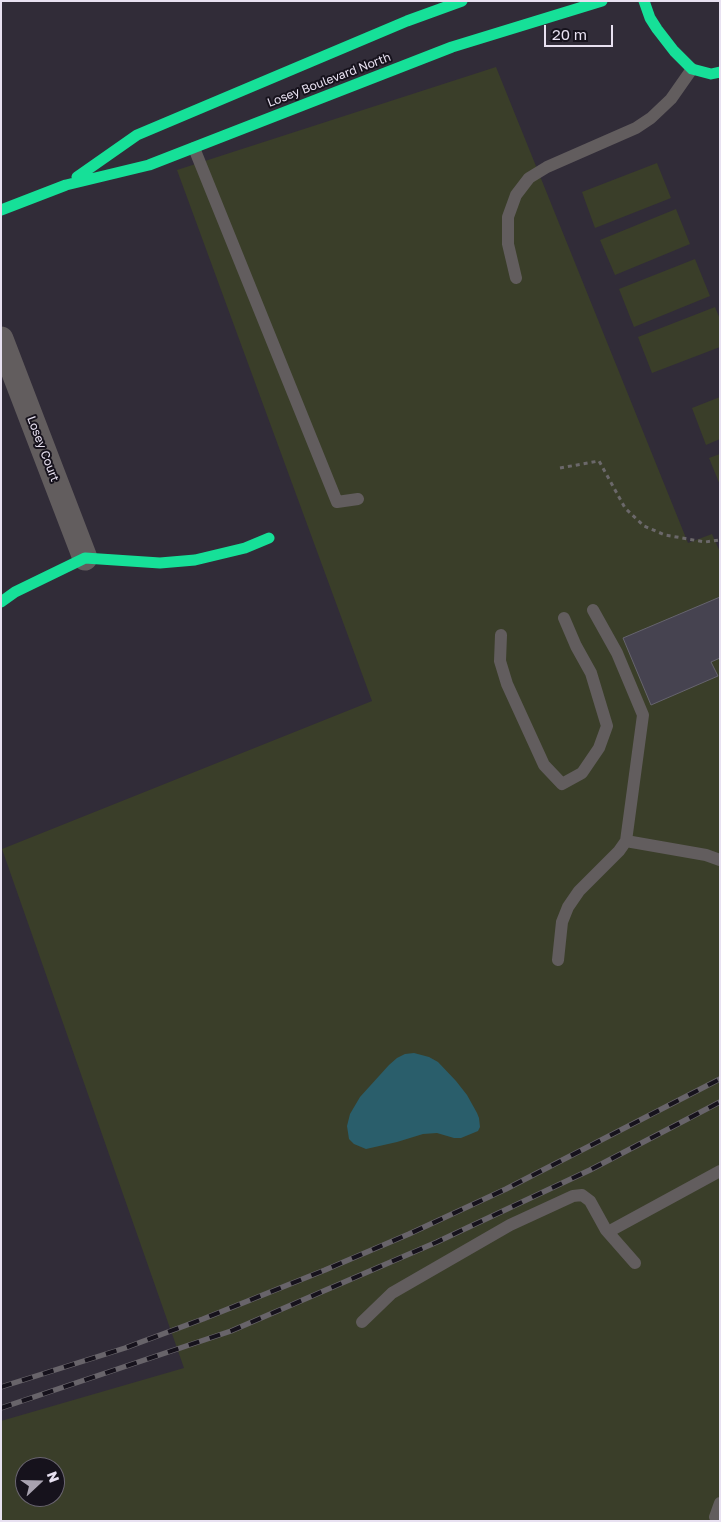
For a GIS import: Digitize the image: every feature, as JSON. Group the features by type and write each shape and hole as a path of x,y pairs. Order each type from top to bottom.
{"main road":[{"name":"Losey Boulevard North","path":"66,185 137,135 407,21 462,1"},
{"name":"Losey Boulevard North","path":"1,210 66,185 149,165 452,47 602,1"},
{"path":"644,1 650,18 674,51 692,69 710,74 720,72"},
{"path":"1,602 15,592 85,558 160,563 195,560 244,548 269,538"}],"street":[{"name":"Losey Court","path":"1,339 85,558"}],"lane":[{"path":"516,278 508,244 508,217 516,195 529,178 547,167 636,128 651,118 671,99 692,69"},
{"path":"194,148 337,502 358,499"},
{"path":"558,960 562,922 568,907 579,891 626,841 643,715 617,653 593,610"},
{"path":"500,635 500,661 507,684 544,765 562,784 582,773 599,748 607,726 591,673 576,646 564,618"},
{"path":"626,841 706,855 720,860"},
{"path":"608,1232 720,1171"},
{"path":"362,1322 392,1293 510,1226 573,1196 582,1195 590,1201 608,1232 635,1263"},
{"path":"714,1519 720,1503"}],"path":[{"path":"560,468 599,462 625,508 644,526 665,535 705,542 720,540"}],"green space":[{"path":"496,67 688,543 712,534 720,552 720,1521 1,1521 1,1421 184,1368 2,849 372,701 177,170"},
{"path":"657,163 671,198 595,228 582,192"},
{"path":"676,209 690,244 615,275 600,240"},
{"path":"695,259 710,296 634,327 619,289"},
{"path":"715,307 720,319 720,347 652,373 638,337"},
{"path":"720,397 720,439 706,445 692,408"},
{"path":"720,454 720,485 709,458"}],"water":[{"path":"414,1053 429,1057 438,1062 456,1081 467,1095 477,1113 480,1127 478,1131 461,1138 437,1133 423,1134 366,1149 354,1144 349,1139 347,1126 350,1114 360,1097 397,1058 405,1054"}],"building":[{"path":"720,597 720,658 711,662 718,676 651,705 623,638"}],"railway":[{"path":"1,1387 125,1348 325,1270 506,1189 720,1079"},
{"path":"1,1408 231,1331 437,1242 590,1170 720,1102"}],"traffic: fast":[{"path":"77,177 137,135 407,21 462,1"},
{"path":"1,210 66,185 149,165 452,47 602,1"},
{"path":"644,1 650,18 657,29 674,51 692,69 711,74 720,72"},
{"path":"1,602 15,592 85,558 160,563 195,560 245,548 269,538"}]}
